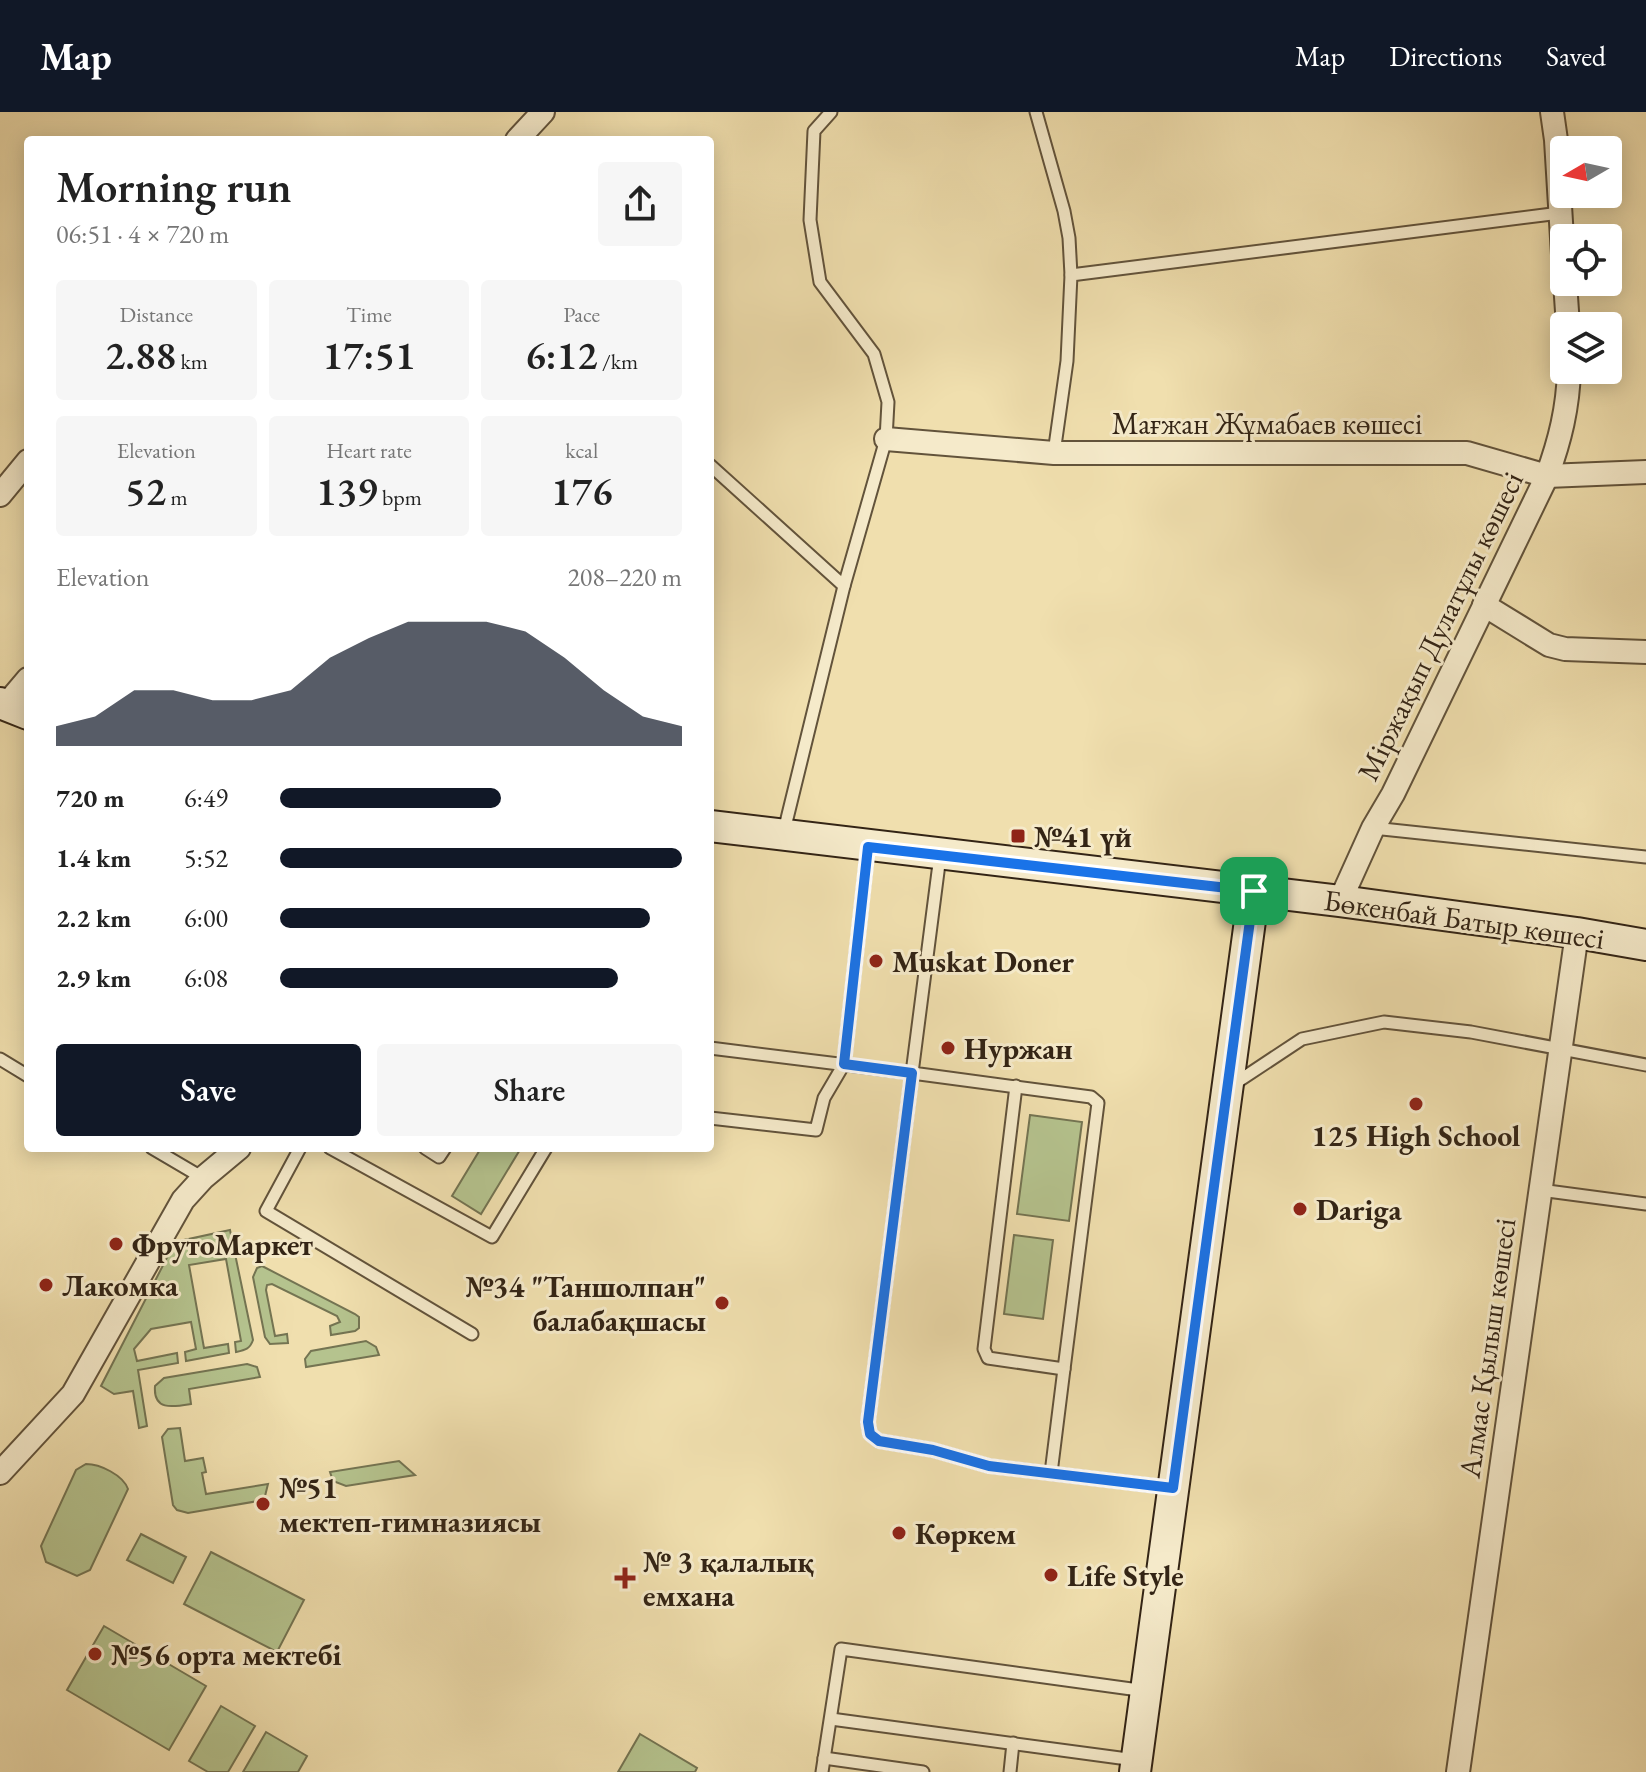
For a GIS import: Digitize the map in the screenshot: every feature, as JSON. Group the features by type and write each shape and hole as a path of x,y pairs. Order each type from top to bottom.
{"main road":[{"name":"Бөкенбай Батыр көшесі","path":"714,826 940,856 1340,901 1646,945"},
{"path":"1136,1766 1254,891"}],"street":[{"path":"521,136 543,112"},
{"path":"1552,112 1561,224"},
{"name":"Міржақып Дулатұлы көшесі","path":"1340,901 1547,476 1563,425 1569,384"},
{"name":"Мағжан Жұмабаев көшесі","path":"886,439 1054,453 1467,453 1547,476 1646,472"},
{"path":"0,495 24,466"},
{"path":"1484,605 1549,645 1565,649 1646,652"},
{"path":"8,709 24,685"},
{"name":"Алмас Қылыш көшесі","path":"1458,1772 1577,933"},
{"path":"0,1473 73,1394 183,1200 234,1152"}],"lane":[{"path":"783,835 844,586 886,439 888,402 874,354 820,282 810,220 814,131 831,112"},
{"path":"1036,112 1064,211 1071,275 1067,361 1054,453"},
{"path":"1071,275 1560,213"},
{"path":"714,469 844,586"},
{"path":"1373,828 1646,857"},
{"path":"714,1118 816,1130 824,1098 844,1064 868,847"},
{"path":"940,856 868,1422 870,1434 879,1441 933,1450 989,1466 1173,1488"},
{"path":"1228,1087 1302,1039 1384,1022 1471,1032 1646,1065"},
{"path":"714,1048 1016,1086 1091,1097 1098,1103 1051,1473"},
{"path":"0,1059 24,1074"},
{"path":"1016,1086 984,1349 988,1358 1001,1362 1064,1369"},
{"path":"159,1152 203,1178"},
{"path":"298,1152 266,1211 472,1334"},
{"path":"337,1152 492,1237 544,1152"},
{"path":"1540,1190 1646,1204"},
{"path":"822,1772 841,1649 1146,1691"},
{"path":"831,1719 1013,1743 1136,1766"},
{"path":"1010,1772 1013,1743"},
{"path":"824,1758 923,1772"}],"green space":[{"path":"1030,1115 1082,1122 1069,1221 1017,1214"},
{"path":"479,1152 519,1152 481,1214 452,1196"},
{"path":"230,1230 252,1343 247,1349 236,1352 235,1342 241,1341 226,1259 189,1265 204,1348 228,1344 229,1353 186,1361 185,1352 196,1349 191,1322 151,1329 134,1349 137,1361 177,1353 178,1363 138,1370 147,1426 139,1428 133,1391 114,1394 101,1386 175,1242"},
{"path":"1014,1235 1053,1240 1043,1319 1004,1314"},
{"path":"262,1266 355,1314 359,1317 359,1328 331,1335 330,1326 340,1322 337,1316 272,1284 267,1285 266,1290 275,1336 287,1334 288,1343 270,1344 265,1337 253,1277 257,1268"},
{"path":"366,1341 376,1347 379,1355 306,1367 305,1359 311,1351"},
{"path":"247,1364 257,1367 260,1377 189,1389 191,1404 166,1406 157,1400 155,1386 164,1378"},
{"path":"180,1428 185,1461 203,1458 206,1494 268,1484 264,1500 188,1513 177,1510 173,1505 162,1437 168,1429"},
{"path":"399,1461 415,1475 346,1486 333,1481 330,1472"},
{"path":"86,1464 110,1471 128,1489 90,1570 77,1576 46,1562 41,1546 76,1470"},
{"path":"141,1534 186,1557 173,1583 127,1560"},
{"path":"211,1552 304,1600 277,1652 184,1604"},
{"path":"104,1626 206,1686 169,1750 67,1690"},
{"path":"221,1706 255,1726 228,1772 208,1772 189,1761"},
{"path":"266,1732 307,1756 298,1772 243,1772"},
{"path":"640,1734 697,1768 695,1772 618,1772"}],"place":[{"name":"№41 үй","path":"1018,836"},
{"name":"Muskat Doner","path":"876,961"},
{"name":"Нуржан","path":"948,1048"},
{"name":"125 High School","path":"1416,1104"},
{"name":"Dariga","path":"1300,1209"},
{"name":"ФрутоМаркет","path":"116,1244"},
{"name":"Лакомка","path":"46,1285"},
{"name":"№34 \"Таншолпан\" балабақшасы","path":"722,1303"},
{"name":"№51 мектеп-гимназиясы","path":"263,1504"},
{"name":"Көркем","path":"899,1533"},
{"name":"Life Style","path":"1051,1575"},
{"name":"№ 3 қалалық емхана","path":"625,1578"},
{"name":"№56 орта мектебі","path":"95,1654"}],"route":[{"path":"868,847 1254,891 1173,1488 989,1466 933,1450 879,1441 870,1434 868,1422 912,1073 844,1064 868,847"}]}
